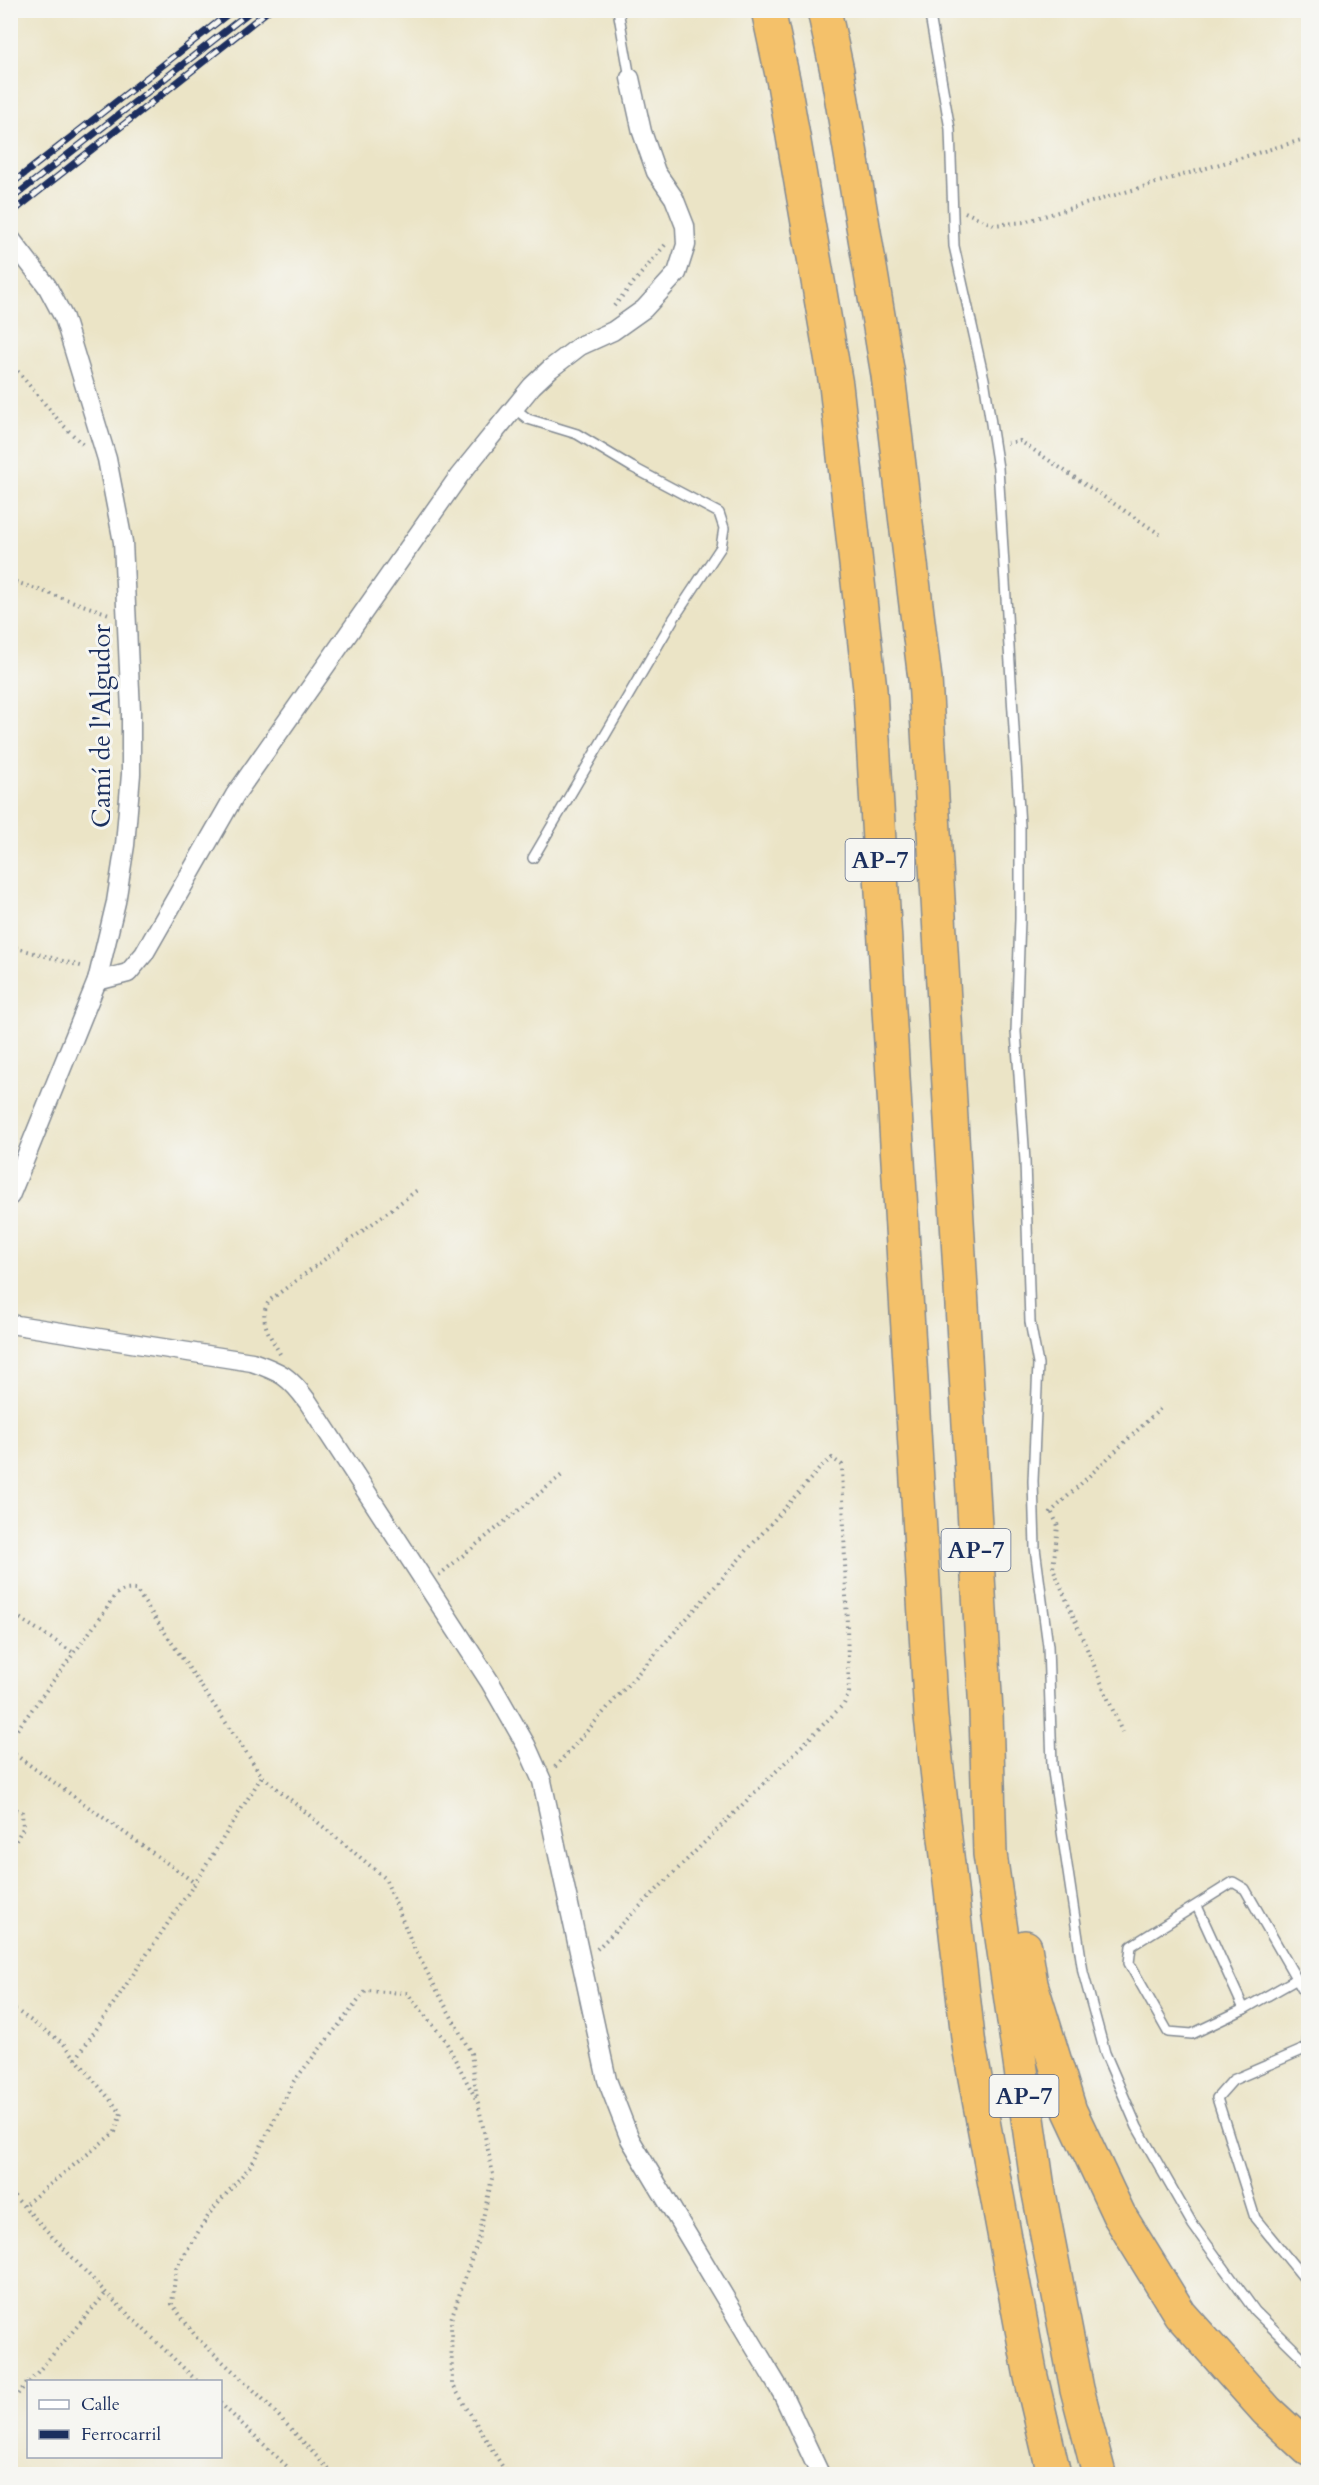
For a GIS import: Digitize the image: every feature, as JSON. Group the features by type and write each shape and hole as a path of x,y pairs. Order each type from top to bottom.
{"highway":[{"name":"AP-7","path":"768,10 784,84 836,385 870,689 930,1705 969,2046 1031,2377 1054,2475"},
{"name":"AP-7","path":"824,10 837,71 888,375 925,679 986,1712 990,1854 1038,2188 1077,2389 1099,2475"},
{"path":"986,1712 1031,1984 1070,2111 1119,2215 1180,2314 1267,2411 1308,2449"}],"street":[{"path":"98,977 128,974 144,954 235,795 413,539 459,476 514,408 550,369 580,346 613,331 644,309 677,273 686,245 684,226 674,198 656,172 642,132 630,78"},
{"name":"Camí de l'Algudor","path":"10,238 46,286 64,318 107,459 123,542 131,711 131,774 127,821 116,902 98,977 10,1196"},
{"path":"10,1324 252,1362 280,1372 290,1380 308,1402 490,1682 526,1745 542,1781 607,2080 630,2139 782,2393 820,2475"}],"lane":[{"path":"618,10 630,78"},
{"path":"929,10 950,129 954,246 984,379 994,446 1011,655 1020,825 1016,1032 1025,1161 1030,1322 1038,1364 1033,1481 1035,1548 1048,1646 1052,1765 1083,1972 1105,2053 1137,2127 1193,2225 1255,2311 1308,2363"},
{"path":"514,408 528,419 577,434 632,467 712,509 719,513 724,528 721,547 674,618 532,858"},
{"path":"1297,1979 1244,2009 1192,2034 1168,2032 1129,1963 1131,1946 1233,1882 1245,1889 1297,1979 1308,1999"},
{"path":"1197,1906 1244,2009"},
{"path":"1308,2036 1308,2048 1233,2080 1218,2098 1255,2218 1308,2283"}],"path":[{"path":"952,199 967,215 994,225 1024,222 1308,138"},
{"path":"611,309 666,245"},
{"path":"10,362 60,422 85,446 107,459"},
{"path":"994,446 1020,441 1161,535"},
{"path":"10,580 110,614 128,617"},
{"path":"10,946 72,963 98,977"},
{"path":"290,1380 264,1322 266,1305 420,1188"},
{"path":"1035,1513 1052,1513 1162,1407"},
{"path":"542,1781 821,1467 832,1458 842,1465 849,1693 844,1704 582,1964"},
{"path":"427,1585 562,1475"},
{"path":"1052,1513 1058,1526 1053,1568 1122,1732"},
{"path":"10,1739 106,1610 115,1593 123,1589 136,1590 262,1776 384,1878 414,1948 471,2053 478,2103 493,2174 478,2240 451,2319 452,2384 507,2475"},
{"path":"10,1612 74,1653"},
{"path":"10,1751 195,1883"},
{"path":"76,2060 195,1883 262,1776"},
{"path":"10,1807 22,1812 23,1828 10,1851"},
{"path":"333,2475 260,2396 197,2338 172,2304 176,2268 210,2213 252,2164 294,2081 366,1990 407,1994 445,2040 478,2103"},
{"path":"10,2006 63,2043 121,2113 115,2132 23,2206"},
{"path":"10,2192 106,2293 196,2380"},
{"path":"31,2380 106,2293"},
{"path":"10,2403 27,2384"},
{"path":"222,2405 295,2475"}],"railway":[{"path":"10,185 233,10"},
{"path":"10,200 252,10"},
{"path":"10,214 269,10"}]}
